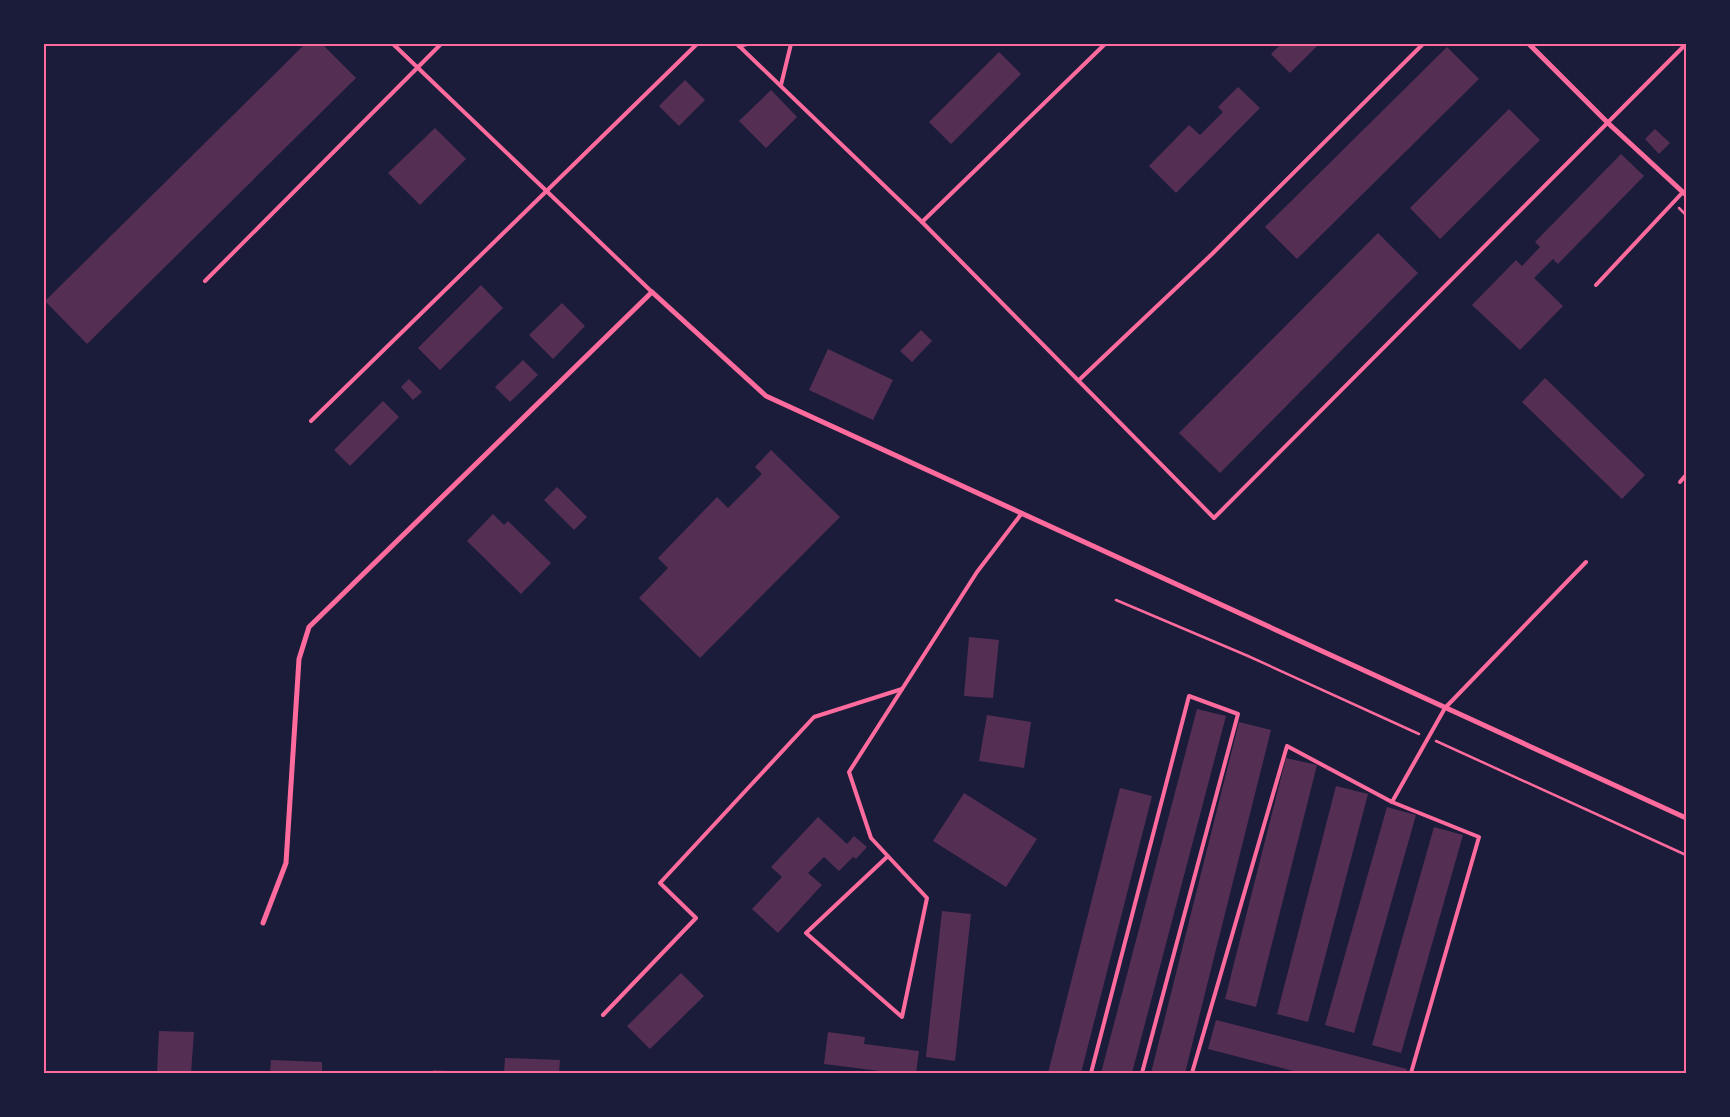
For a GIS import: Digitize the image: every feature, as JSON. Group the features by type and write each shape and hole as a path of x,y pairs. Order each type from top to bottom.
{"street":[{"path":"1528,44 1608,123 1685,193"},
{"path":"262,923 286,863 298,659 309,627 652,292 766,396 1686,818"}],"lane":[{"path":"393,44 652,292"},
{"path":"205,281 441,44"},
{"path":"311,421 697,44"},
{"path":"738,45 747,44"},
{"path":"781,85 791,44"},
{"path":"922,222 1105,44"},
{"path":"1079,380 1212,254 1423,44"},
{"path":"738,45 922,222 1214,518 1686,44"},
{"path":"1596,285 1685,193"},
{"path":"1680,482 1686,476"},
{"path":"888,856 806,933 902,1017 926,898 888,856 871,838 849,772 977,572 1022,514"},
{"path":"1392,802 1445,708 1586,562"},
{"path":"603,1015 696,918 660,883 814,717 902,689"},
{"path":"1091,1073 1189,696 1238,714 1142,1073"},
{"path":"1192,1073 1287,746 1392,802 1479,837 1410,1073"}],"path":[{"path":"1116,600 1248,656 1686,855"}],"building":[{"path":"305,44 322,44 356,78 87,344 45,301"},
{"path":"1281,44 1319,44 1290,73 1271,54"},
{"path":"1447,47 1479,79 1297,259 1265,227"},
{"path":"999,52 1021,74 951,144 929,122"},
{"path":"685,80 705,100 679,126 659,106"},
{"path":"1238,87 1260,108 1176,193 1149,166 1189,125 1200,135 1223,112 1218,107"},
{"path":"771,90 797,117 766,148 739,121"},
{"path":"1509,109 1540,140 1440,239 1410,208"},
{"path":"435,128 466,159 420,205 388,173"},
{"path":"1655,129 1670,143 1659,154 1645,139"},
{"path":"1621,154 1644,176 1558,264 1553,259 1534,278 1563,306 1520,350 1472,305 1516,260 1522,266 1540,247 1535,242"},
{"path":"1378,233 1418,273 1220,473 1179,433"},
{"path":"481,285 503,308 440,370 418,348"},
{"path":"562,303 585,326 553,359 529,335"},
{"path":"921,330 932,341 912,362 900,351"},
{"path":"828,349 893,380 873,420 809,390"},
{"path":"523,360 538,375 510,402 495,387"},
{"path":"1545,378 1645,475 1622,499 1522,402"},
{"path":"409,379 422,392 413,400 401,387"},
{"path":"383,401 399,417 350,466 334,450"},
{"path":"771,450 840,517 700,658 639,598 668,568 658,558 717,497 728,508 762,474 755,467"},
{"path":"557,487 587,517 574,530 544,500"},
{"path":"493,514 504,525 508,521 551,563 521,594 467,541"},
{"path":"969,637 999,640 993,698 964,696"},
{"path":"1197,709 1226,716 1132,1073 1101,1073"},
{"path":"987,715 1031,722 1024,768 979,761"},
{"path":"1239,722 1271,730 1185,1073 1151,1073"},
{"path":"1286,758 1317,765 1256,1007 1225,999"},
{"path":"1336,786 1368,794 1308,1022 1277,1014"},
{"path":"1120,788 1152,796 1081,1073 1048,1073"},
{"path":"964,793 1037,839 1006,887 933,841"},
{"path":"1387,807 1416,815 1354,1033 1325,1025"},
{"path":"818,817 847,844 854,836 867,847 856,859 853,857 839,871 824,857 808,873 822,885 778,933 752,909 782,877 771,867"},
{"path":"1434,827 1463,835 1401,1053 1372,1045"},
{"path":"942,911 971,914 955,1061 926,1057"},
{"path":"681,973 704,996 650,1049 627,1026"},
{"path":"1216,1020 1407,1069 1406,1073 1301,1073 1208,1049"},
{"path":"159,1031 194,1032 191,1073 157,1073"},
{"path":"828,1032 865,1037 864,1044 919,1051 916,1073 896,1073 824,1064"},
{"path":"505,1058 560,1060 559,1073 504,1073"},
{"path":"271,1060 322,1062 322,1073 270,1073"},
{"path":"433,1070 468,1072 468,1073 433,1073"}]}
